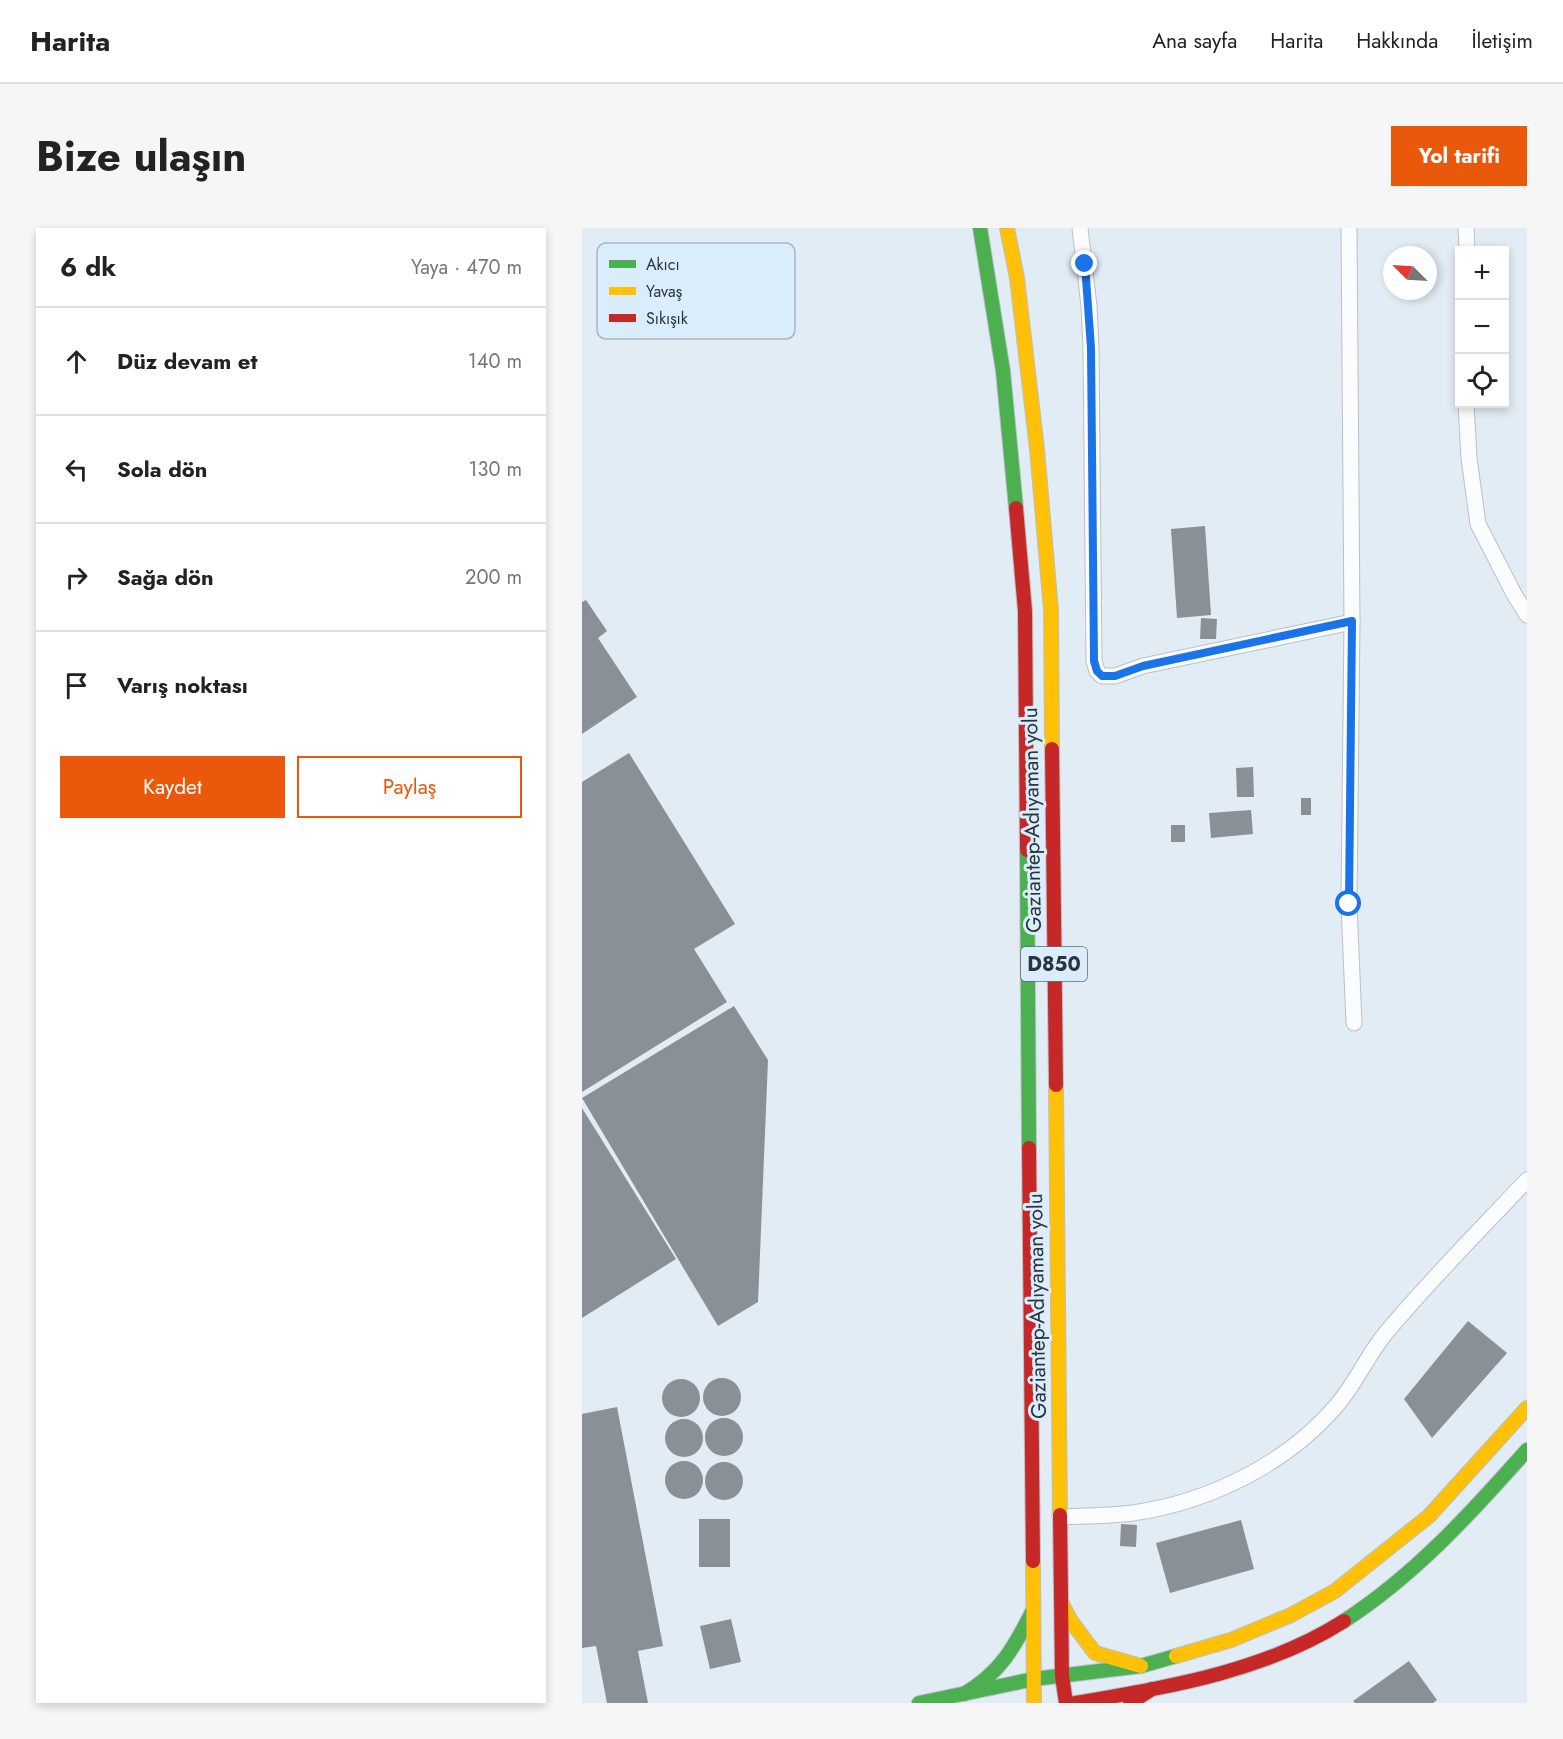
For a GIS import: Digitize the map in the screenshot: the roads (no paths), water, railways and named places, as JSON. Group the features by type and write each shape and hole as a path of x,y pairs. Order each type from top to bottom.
{"main road":[{"name":"Gaziantep-Adıyaman yolu","path":"980,228 991,283 1011,451 1025,611 1034,1703"},
{"name":"Gaziantep-Adıyaman yolu","path":"1006,228 1017,278 1037,449 1051,610 1062,1676 1066,1703"},
{"path":"919,1703 1034,1679 1141,1666 1231,1640 1291,1615 1335,1591 1429,1516 1527,1408"},
{"path":"1075,1703 1152,1689 1242,1666 1300,1645 1363,1609 1419,1565 1527,1450"},
{"path":"1062,1603 1071,1621 1095,1653 1141,1666"},
{"path":"964,1694 982,1684 1010,1655 1034,1608"},
{"path":"1130,1703 1152,1689"}],"street":[{"path":"1080,228 1089,306 1091,348 1094,661 1097,671 1102,676 1115,676 1143,666 1352,621"},
{"path":"1349,228 1352,621 1349,904 1354,1023"},
{"path":"1466,228 1467,246"},
{"path":"1466,408 1469,458 1478,524 1527,615"},
{"path":"1060,1517 1131,1513 1176,1504 1218,1489 1285,1453 1338,1404 1384,1335 1527,1180"}]}
